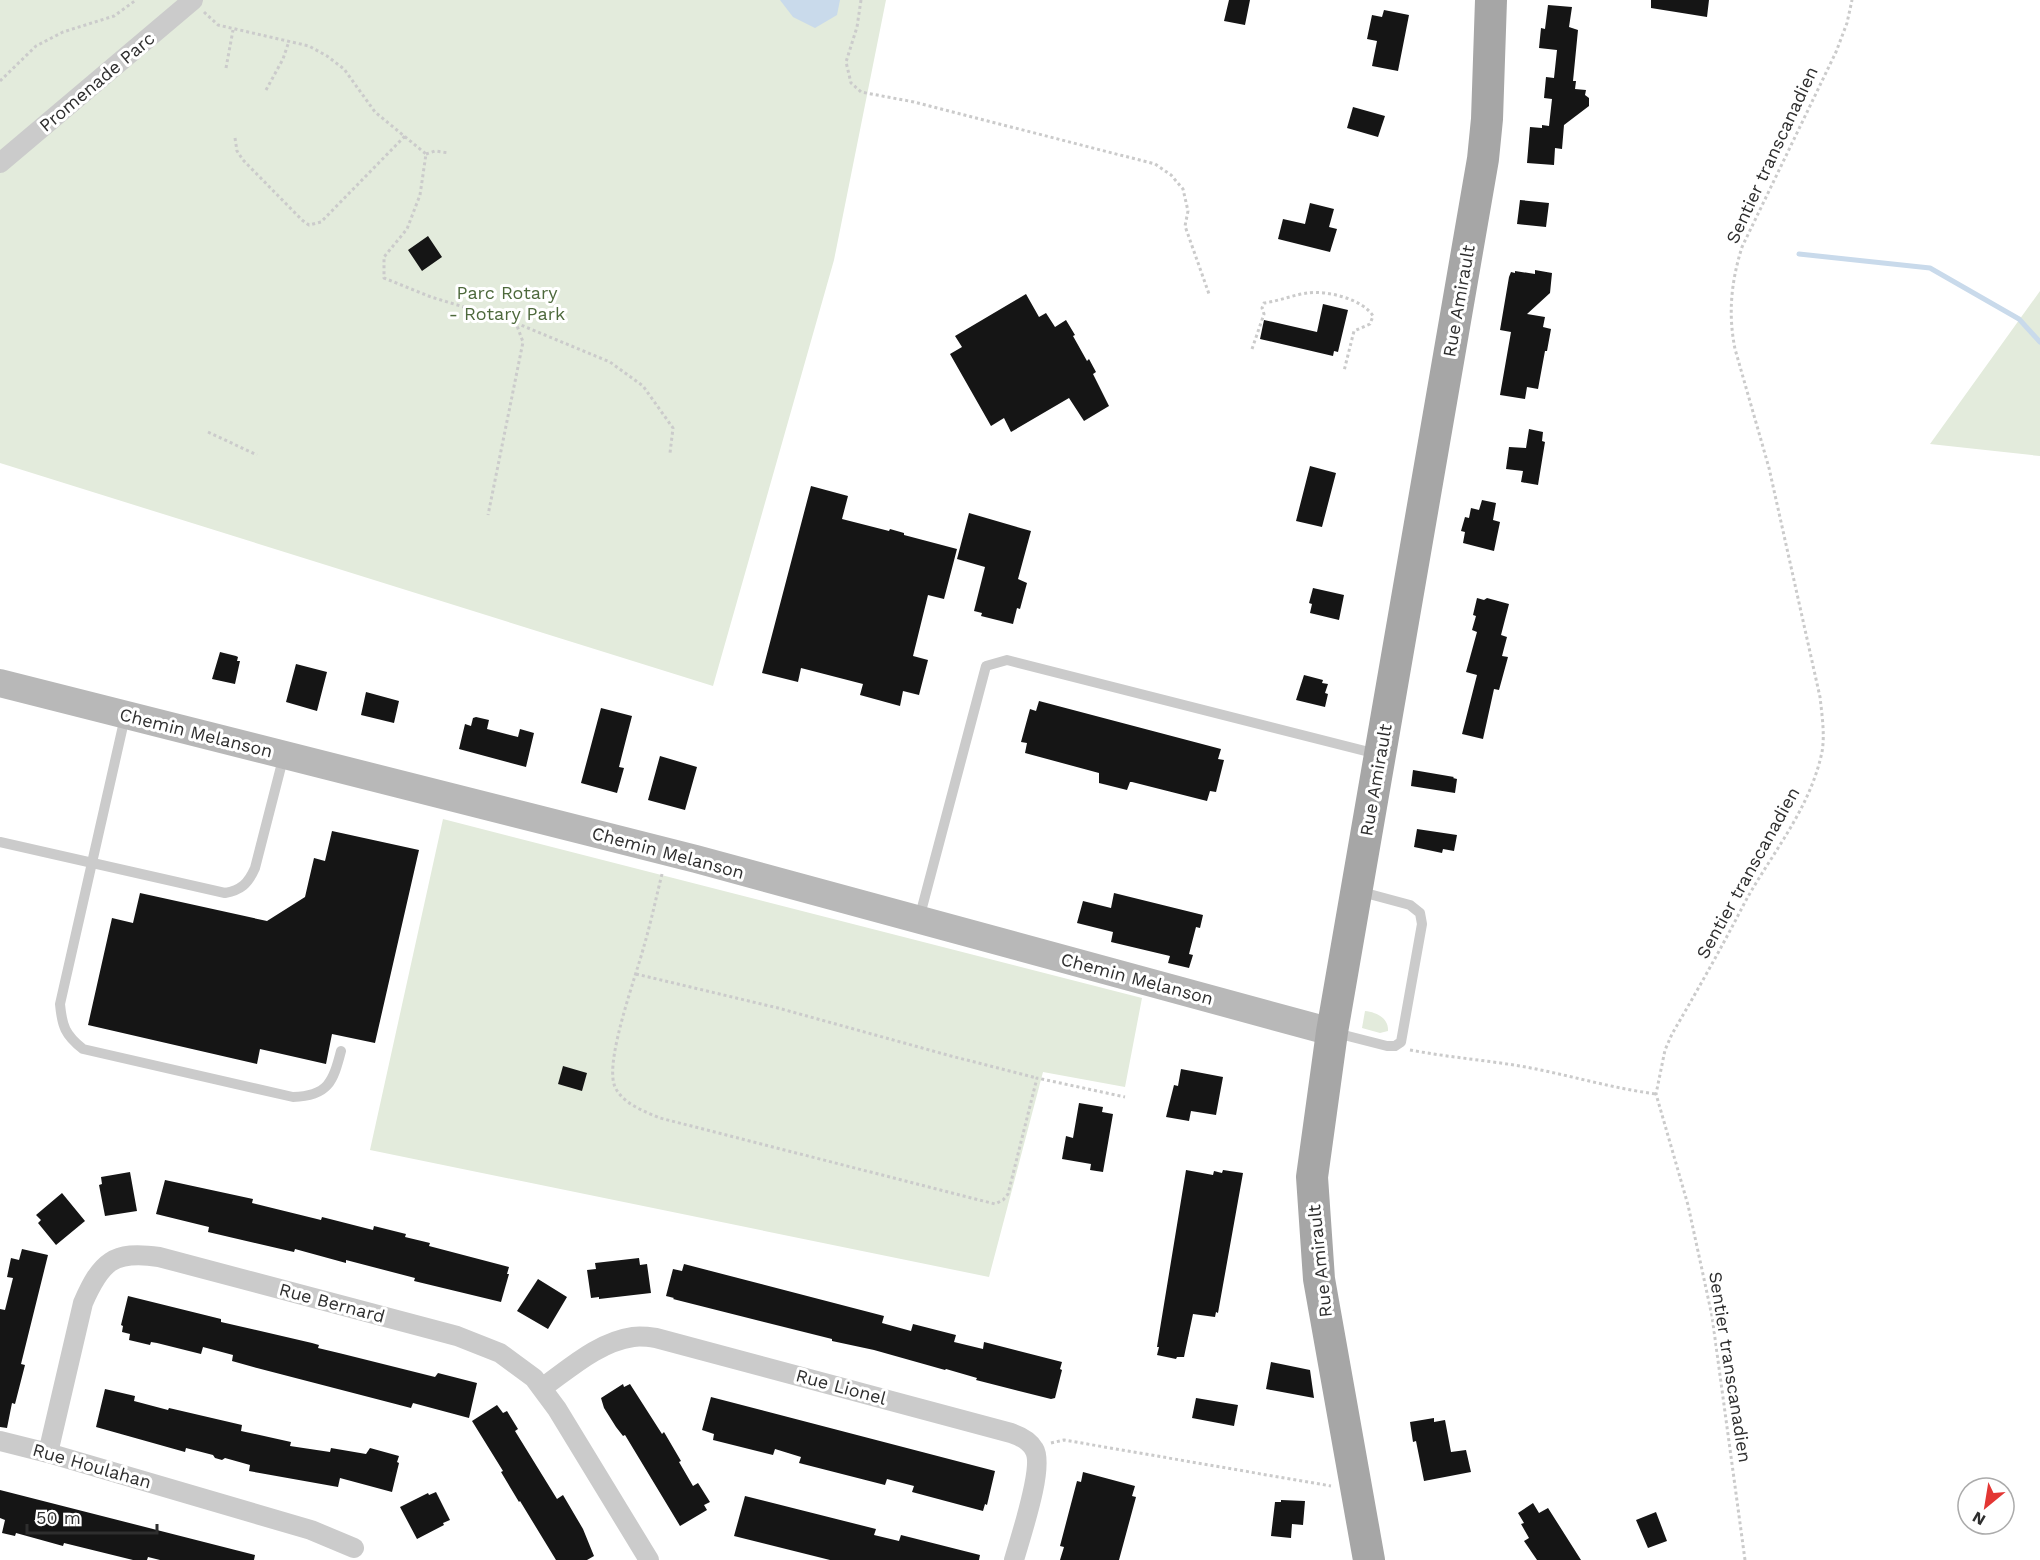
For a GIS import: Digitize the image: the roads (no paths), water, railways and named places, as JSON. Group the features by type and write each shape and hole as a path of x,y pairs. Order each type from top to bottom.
{"main road":[{"name":"Rue Amirault","path":"1369,1560 1319,1279 1312,1177 1332,1032 1483,159 1488,108 1491,0"}],"street":[{"name":"Promenade Parc","path":"0,163 192,0"},
{"name":"Chemin Melanson","path":"0,683 668,852 1332,1032"},
{"name":"Rue Bernard","path":"48,1453 83,1303 93,1280 105,1265 122,1257 137,1254 159,1257 457,1336 500,1353 534,1378 542,1388 649,1560"},
{"name":"Rue Lionel","path":"542,1388 605,1345 636,1336 656,1338 1011,1433 1028,1442 1035,1449 1038,1465 1014,1560"},
{"name":"Rue Houlahan","path":"0,1441 310,1530 354,1548"}],"lane":[{"path":"919,920 986,666 1007,660 1380,755"},
{"path":"125,716 60,1004 62,1023 71,1040 83,1049 293,1097 309,1096 326,1088 334,1075 341,1051"},
{"path":"0,842 225,893 238,891 249,881 255,868 284,755"},
{"path":"1332,1032 1392,1046 1398,1044 1402,1039 1422,916 1410,905 1357,890"}],"water":[{"path":"780,0 840,0 837,15 815,28 793,17"}],"waterway":[{"path":"1799,254 1930,268 2019,319 2040,342"}],"park label":[{"name":"Parc Rotary - Rotary Park","path":"507,303"}]}
